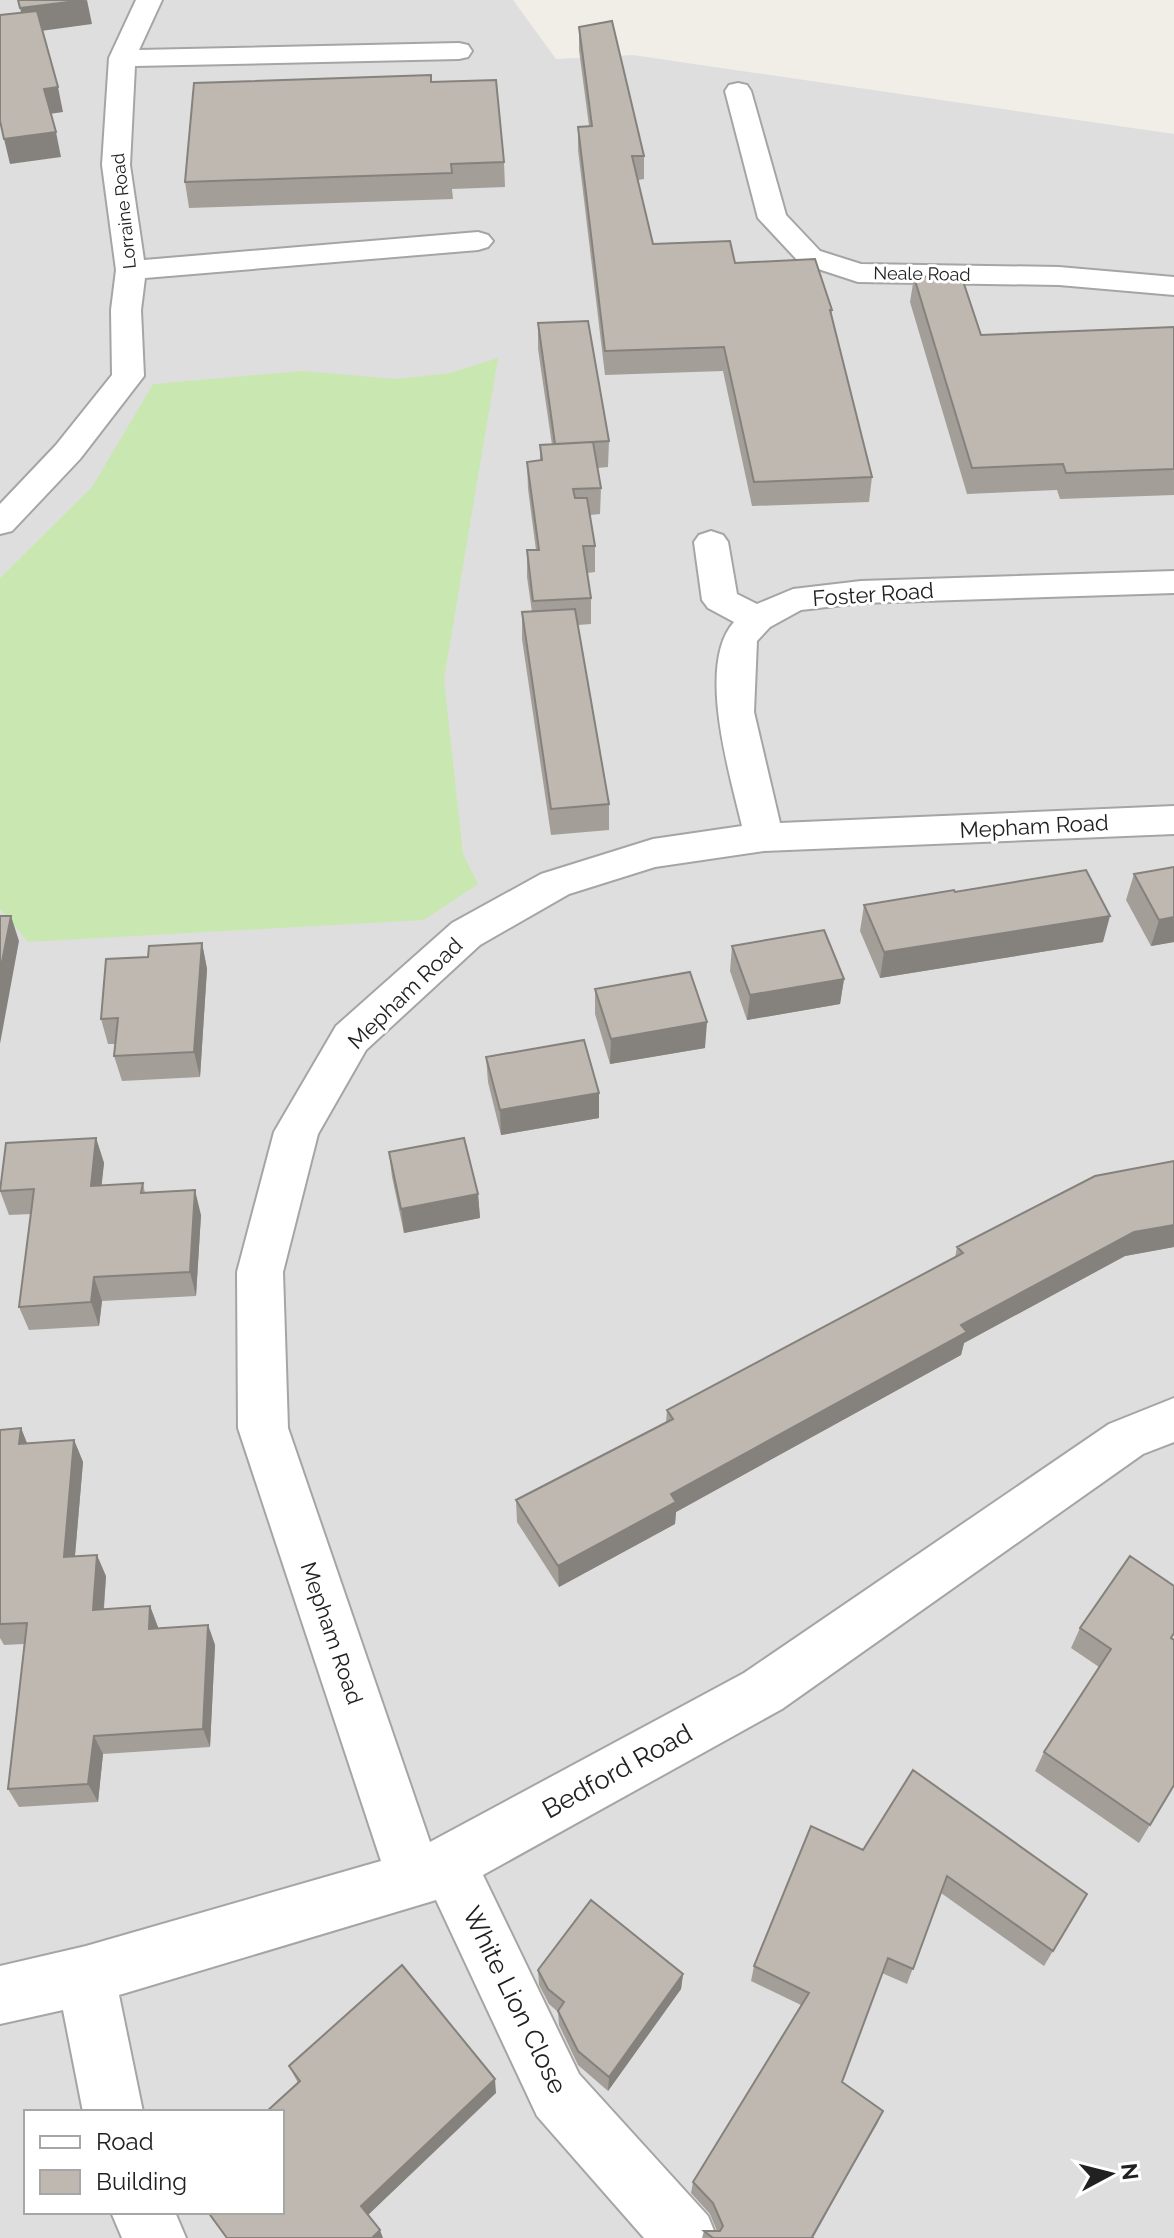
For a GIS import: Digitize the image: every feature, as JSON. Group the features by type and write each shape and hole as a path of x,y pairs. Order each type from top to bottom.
{"street":[{"name":"Lorraine Road","path":"0,524 68,452 128,376 126,310 131,270 116,165 122,58 149,0"},
{"path":"122,58 459,51"},
{"name":"Neale Road","path":"738,91 772,218 810,257 858,273 1059,276 1174,286"},
{"path":"131,270 478,241"},
{"path":"711,542 720,600 757,619 739,639 735,712 764,837"},
{"name":"Foster Road","path":"757,619 793,600 861,592 1174,582"},
{"name":"Mepham Road","path":"431,1872 263,1428 260,1272 296,1132 351,1038 466,934 555,884 653,853 764,837 1174,820"},
{"name":"Bedford Road","path":"0,1995 86,1975 431,1872 763,1691 1126,1439 1174,1420"},
{"name":"White Lion Close","path":"431,1872 558,2095 686,2238"},
{"path":"86,1975 113,2110"},
{"path":"143,2214 155,2238"}],"shaded area":[{"path":"0,0 513,0 556,59 633,55 1174,134 1174,2238 0,2238"}],"green space":[{"path":"498,358 444,679 463,854 478,884 424,920 28,942 0,909 0,578 92,487 153,384 302,371 396,379 450,373"}],"building":[{"path":"18,0 85,0 20,8"},
{"path":"37,11 58,87 44,89 56,132 4,139 0,121 0,15"},
{"path":"612,21 644,156 632,156 653,244 730,241 735,263 815,259 832,310 872,477 754,482 724,347 605,351 578,127 592,126 579,27"},
{"path":"431,75 431,82 496,80 504,162 451,164 452,173 185,182 194,83"},
{"path":"961,275 981,335 1174,327 1174,469 1066,473 1063,464 972,468 914,277"},
{"path":"588,321 609,441 555,444 538,323"},
{"path":"593,442 601,488 573,489 575,498 587,498 595,546 583,546 591,598 533,601 527,550 539,550 527,462 542,460 540,445"},
{"path":"575,609 609,804 551,809 522,612"},
{"path":"1174,867 1174,917 1159,920 1134,874"},
{"path":"1086,870 1110,916 884,952 864,905 955,892"},
{"path":"0,916 11,916 0,972"},
{"path":"824,930 844,979 750,995 732,946"},
{"path":"202,943 194,1052 114,1056 118,1018 101,1019 106,959 148,957 149,946"},
{"path":"690,972 707,1022 611,1039 595,989"},
{"path":"584,1040 599,1093 500,1110 486,1057"},
{"path":"96,1138 91,1186 143,1183 141,1193 195,1190 190,1272 94,1277 91,1302 19,1307 34,1189 0,1191 6,1143"},
{"path":"464,1138 478,1194 401,1209 389,1152"},
{"path":"1174,1161 1174,1225 1134,1232 961,1325 967,1332 671,1494 676,1502 558,1566 516,1500 673,1419 667,1410 963,1253 957,1247 1095,1176"},
{"path":"21,1428 19,1444 74,1440 64,1557 97,1555 93,1610 150,1606 149,1629 208,1625 203,1729 94,1736 88,1784 8,1789 27,1623 0,1624 0,1430"},
{"path":"1130,1556 1174,1586 1174,1633 1171,1638 1174,1640 1174,1785 1150,1825 1044,1752 1111,1649 1080,1628"},
{"path":"913,1770 1087,1894 1053,1951 947,1876 913,1969 888,1958 842,2082 883,2111 813,2238 713,2238 704,2231 720,2231 723,2226 713,2203 693,2182 809,1993 754,1966 811,1826 863,1850"},
{"path":"591,1900 683,1974 609,2077 578,2051 558,2011 564,2002 548,1989 538,1970"},
{"path":"402,1965 495,2079 361,2206 380,2230 372,2238 227,2238 209,2214 284,2214 284,2110 268,2110 300,2081 289,2066"}]}
